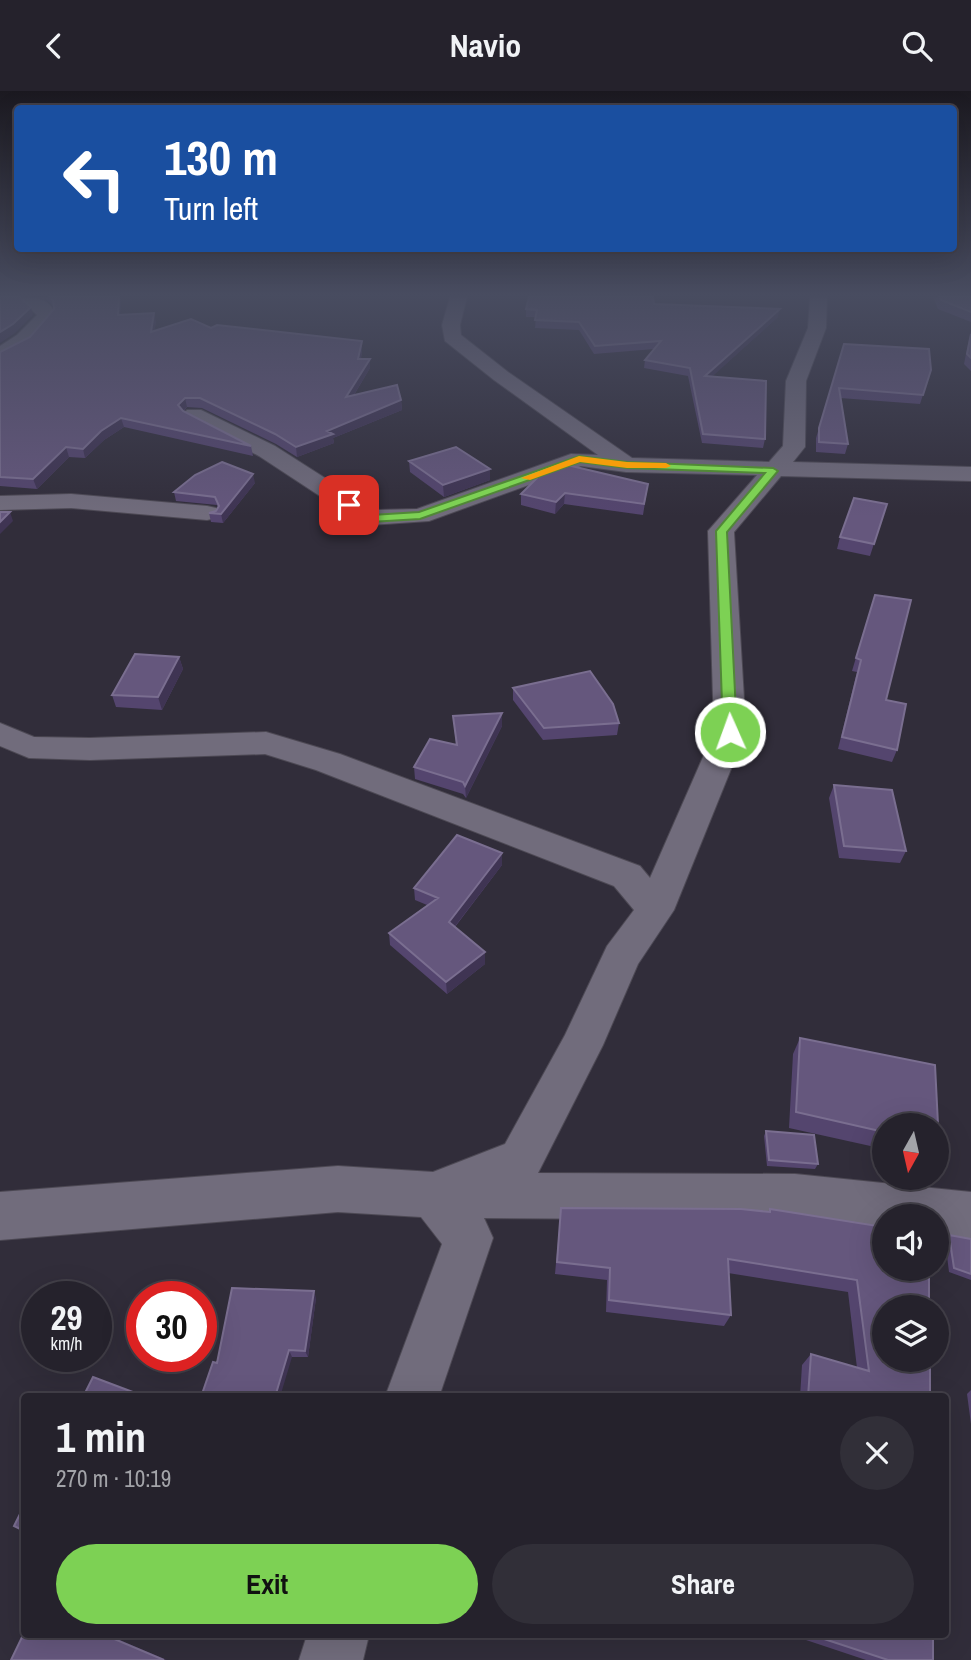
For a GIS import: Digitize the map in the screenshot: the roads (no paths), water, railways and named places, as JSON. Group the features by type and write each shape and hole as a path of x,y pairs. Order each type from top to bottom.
{"street":[{"path":"495,370 627,465"},
{"path":"433,1195 521,1159 582,1045 621,957 655,909 730,732 721,531 794,447 796,381 800,370"},
{"path":"194,414 267,451 370,518 420,516 579,459 627,465 773,471 935,471 971,474"},
{"path":"0,503 71,501 206,513"},
{"path":"0,733 29,747 90,749 265,743 340,767 627,876 655,909"},
{"path":"0,1216 338,1189 433,1195 794,1197 971,1216"},
{"path":"413,1393 469,1238 433,1195"},
{"path":"331,1660 337,1638"}]}
